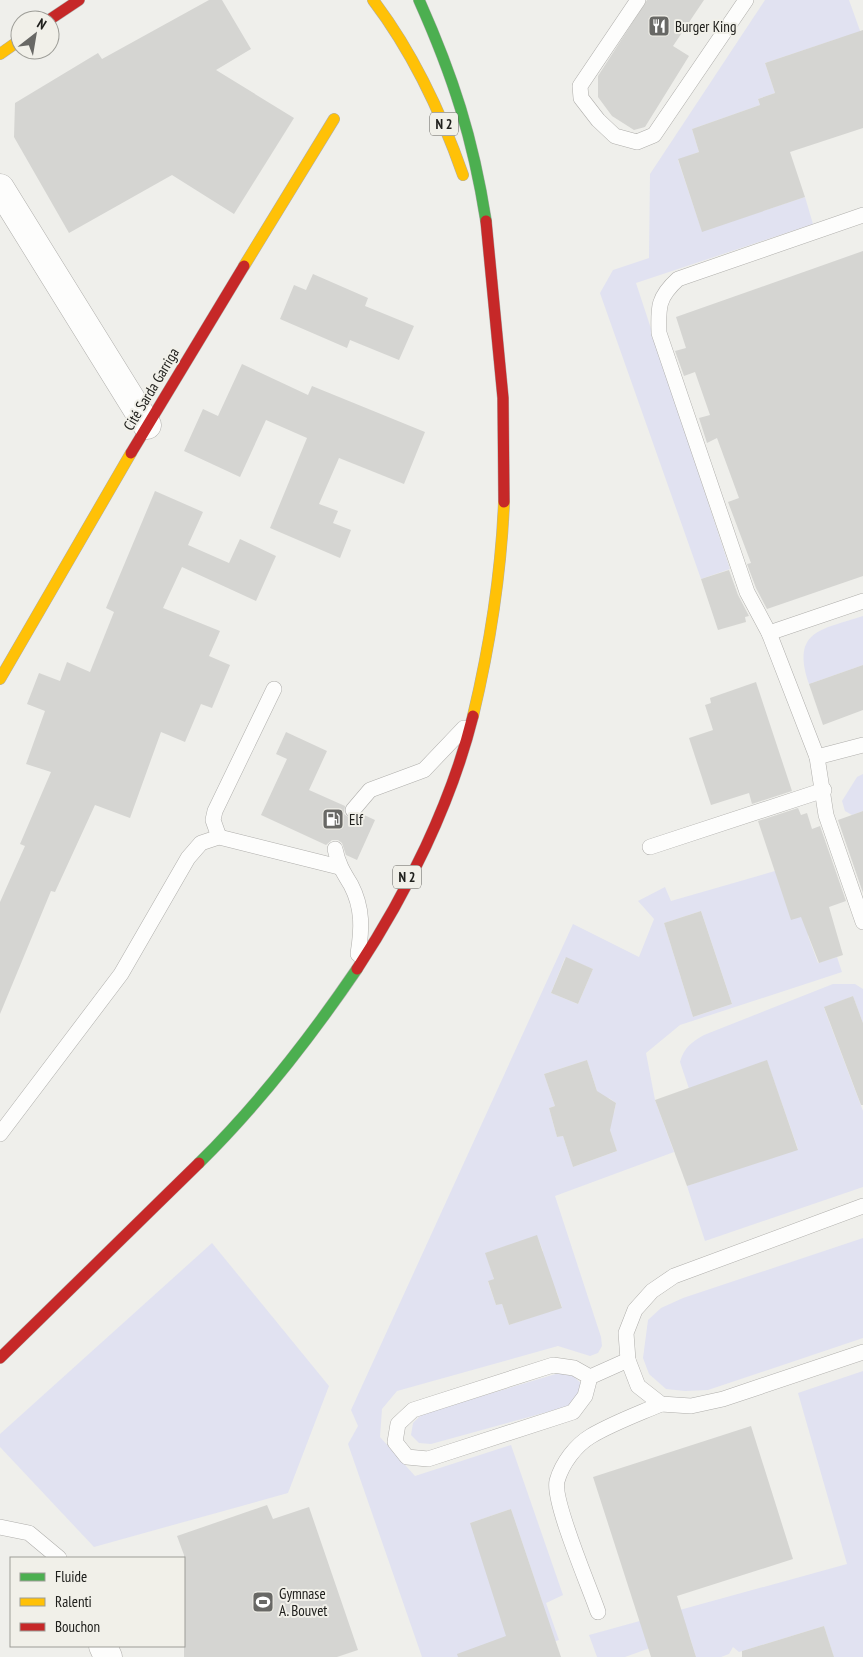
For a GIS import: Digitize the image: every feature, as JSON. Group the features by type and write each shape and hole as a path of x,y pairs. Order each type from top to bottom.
{"main road":[{"path":"60,13 79,0"},
{"name":"N 2","path":"374,0 395,27 426,81 456,153 492,260"},
{"name":"N 2","path":"0,1358 197,1165 261,1098 316,1028 355,972 424,846 443,803 472,720 490,631 500,566 506,493 505,408 492,260 474,159 463,113 443,53 419,0"},
{"name":"Cité Sarda Garriga","path":"0,679 147,425 334,119"}],"street":[{"path":"0,188 147,425"}],"lane":[{"path":"638,0 580,86 580,98 598,120 615,136 637,142 654,135 746,0"},
{"path":"863,215 678,279 665,291 658,310 659,333 747,592 769,633 817,757 824,790 826,815 863,922"},
{"path":"769,633 863,601"},
{"path":"220,837 213,820 214,811 274,689"},
{"path":"353,810 370,790 424,770 472,720"},
{"path":"817,757 863,745"},
{"path":"650,847 824,790"},
{"path":"0,1134 122,974 188,858 201,844 220,837 339,867"},
{"path":"335,849 339,867 351,886 360,907 362,929 355,972"},
{"path":"661,1404 638,1386 628,1360 626,1333 635,1310 652,1291 674,1276 863,1206"},
{"path":"598,1612 560,1506 556,1482 564,1465 576,1448 591,1436 661,1404 691,1406 723,1399 863,1352"},
{"path":"590,1377 628,1360"},
{"path":"553,1365 574,1368 590,1377 586,1396 573,1412 428,1459 407,1457 395,1442 398,1424 413,1410 553,1365"},
{"path":"0,1527 29,1533 58,1557"}],"shaded area":[{"path":"765,0 849,0 863,39 851,69 840,38 765,63 775,93 758,99 760,105 692,129 699,152 678,160 702,231 805,197 813,224 636,283 730,569 701,579 600,293 613,270 649,258 650,174"},
{"path":"863,616 863,665 809,684 804,666 804,653 807,642 823,629"},
{"path":"863,774 863,811 852,815 845,811 842,801 857,777"},
{"path":"775,871 817,912 808,936 818,963 837,957 842,972 680,1025 646,1053 655,1100 674,1152 555,1196 601,1337 602,1346 598,1353 590,1356 558,1346 397,1391 382,1409 380,1437 415,1476 511,1445 563,1595 546,1603 559,1640 529,1650 531,1657 422,1657 348,1444 358,1426 351,1410 573,924 639,957 654,919 638,901 665,887 671,901","holes":["701,911 732,1004 693,1017 664,923","565,958 593,969 578,1004 551,993","587,1060 600,1100 609,1098 616,1103 614,1113 605,1115 617,1151 573,1167 563,1136 557,1137 549,1108 555,1106 544,1074","537,1236 543,1251 531,1255 544,1294 556,1290 562,1307 509,1325 502,1304 496,1305 488,1282 494,1279 486,1253","511,1509 543,1604 470,1523"]},
{"path":"833,984 855,984 863,989 863,1023 853,996 824,1008 863,1111 863,1187 705,1241 687,1186 718,1175 680,1062 689,1046 704,1035","holes":["767,1061 798,1149 757,1163 726,1075"]},
{"path":"863,1238 863,1338 708,1390 685,1391 666,1389 649,1374 643,1358 648,1320 661,1308 683,1298"},
{"path":"212,1243 329,1386 288,1493 94,1547 0,1447 0,1434"},
{"path":"863,1371 863,1657 834,1657 824,1626 739,1652 733,1647 729,1654 721,1657 696,1657 689,1634 625,1657 597,1657 589,1635 847,1564 798,1393"},
{"path":"559,1373 573,1376 583,1385 579,1397 569,1406 431,1444 419,1443 411,1435 413,1423 422,1414"}],"building":[{"path":"209,0 222,0 251,49 216,70 294,118 234,214 172,175 69,233 14,137 15,103 98,53 102,59"},
{"path":"647,0 704,0 673,46 689,56 645,127 634,130 612,116 598,97 598,76"},
{"path":"863,30 863,128 790,152 805,197 702,232 678,159 699,152 692,129 760,105 758,99 775,93 765,63"},
{"path":"863,251 863,576 767,609 756,588 747,564 751,563 728,502 739,498 717,438 707,443 699,418 710,415 695,372 684,376 675,351 686,348 676,317"},
{"path":"313,274 368,298 365,306 414,326 399,360 350,340 347,348 280,319 294,285 306,290"},
{"path":"242,364 308,395 312,386 425,432 404,484 339,458 319,504 338,511 333,523 351,530 340,558 270,528 307,438 266,420 240,477 184,451 203,409 218,416"},
{"path":"155,491 203,512 188,545 229,563 240,539 276,556 256,601 182,567 163,608 220,631 209,656 230,665 212,708 201,704 185,742 161,732 130,818 95,805 55,892 51,891 0,1014 0,902 25,846 20,844 51,772 26,764 45,711 27,704 39,673 60,681 67,662 90,672 114,612 106,608"},
{"path":"729,570 738,595 749,616 745,617 746,622 718,630 701,579"},
{"path":"863,665 863,710 823,725 809,684"},
{"path":"756,682 792,791 752,804 749,793 711,805 689,738 713,730 705,705 711,703 710,698"},
{"path":"286,732 327,751 309,790 345,806 344,814 351,819 357,819 362,814 375,820 357,860 346,855 342,843 338,840 332,840 326,845 261,815 287,759 276,754"},
{"path":"798,808 801,815 807,813 812,829 820,826 846,901 829,907 843,955 819,963 801,917 791,920 758,821"},
{"path":"863,811 863,893 838,820"},
{"path":"701,911 732,1004 693,1017 664,923"},
{"path":"566,957 593,969 578,1004 551,993"},
{"path":"853,996 863,1023 863,1105 861,1105 824,1007"},
{"path":"587,1060 597,1091 616,1103 610,1130 617,1151 573,1167 563,1136 557,1137 549,1108 555,1106 544,1074"},
{"path":"767,1060 798,1150 687,1186 655,1100"},
{"path":"537,1235 562,1308 509,1325 502,1304 496,1305 488,1281 494,1279 485,1253"},
{"path":"751,1426 793,1559 677,1596 696,1657 651,1657 593,1477"},
{"name":"Gymnase A. Bouvet","path":"267,1505 273,1519 309,1507 358,1650 337,1657 184,1657 185,1557 177,1536"},
{"path":"511,1509 561,1657 458,1657 457,1654 506,1636 470,1523"},
{"path":"824,1626 834,1657 742,1657 742,1651"}],"traffic: fast":[{"path":"419,0 452,81 475,162 486,221"},
{"path":"199,1163 221,1141 283,1070 357,969"}],"traffic: slow":[{"path":"373,0 414,62 436,106 463,175"},
{"path":"0,54 10,47"},
{"path":"244,266 334,119"},
{"path":"0,679 131,453"},
{"path":"473,716 494,610 504,502"}],"traffic: jam":[{"path":"60,13 79,0"},
{"path":"486,221 503,398 504,502"},
{"path":"131,453 244,266"},
{"path":"357,969 393,910 426,847 453,782 473,716"},
{"path":"0,1358 199,1163"}],"place":[{"name":"Burger King","path":"659,26"},
{"name":"Elf","path":"333,819"},
{"name":"Gymnase A. Bouvet","path":"263,1602"}]}
